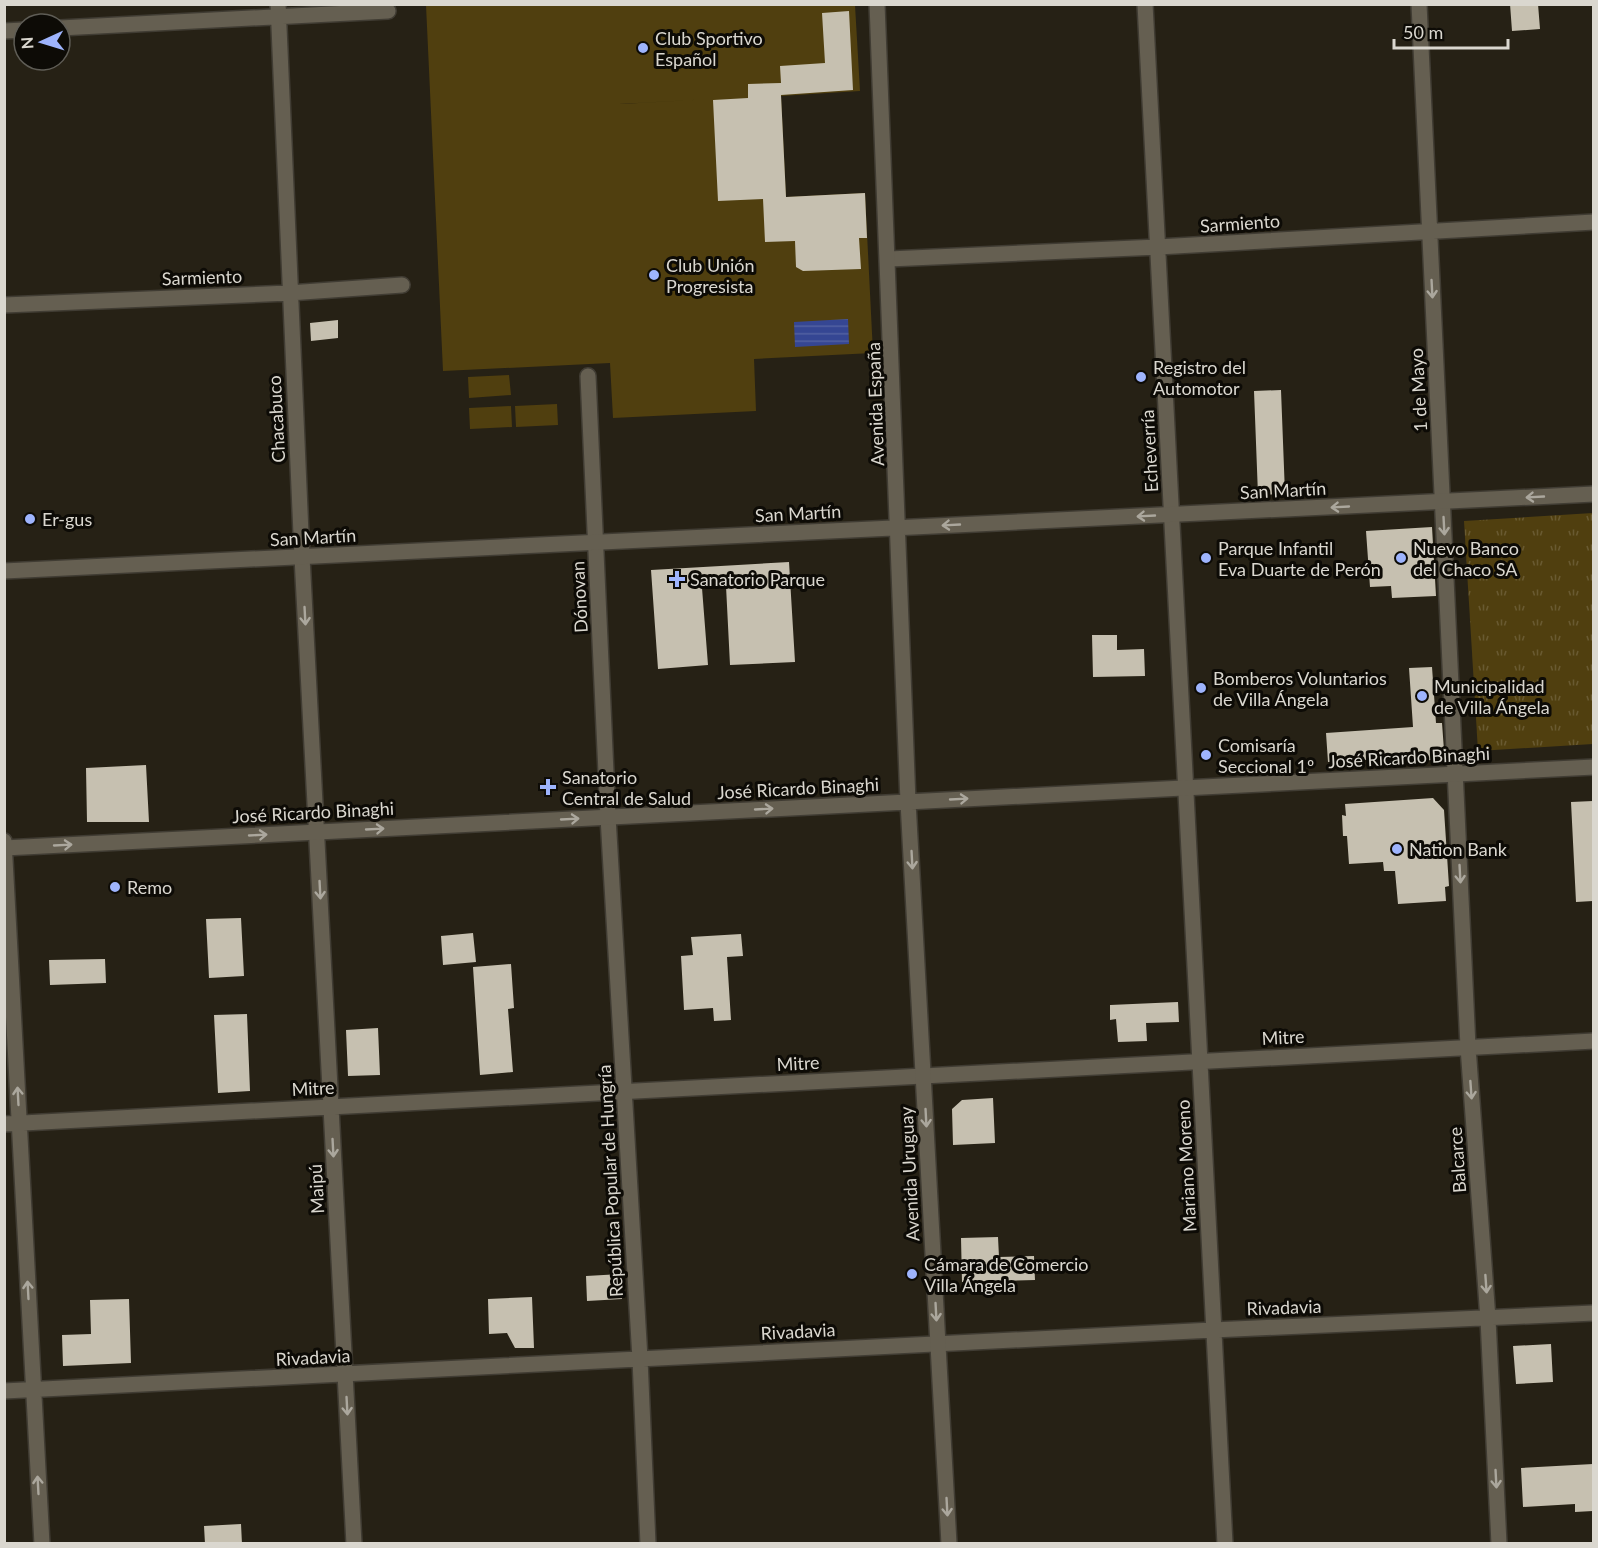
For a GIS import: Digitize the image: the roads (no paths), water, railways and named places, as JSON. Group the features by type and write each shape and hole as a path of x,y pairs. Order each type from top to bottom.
{"street":[{"name":"Avenida España","path":"877,4 900,528 909,802"},
{"name":"Echeverría","path":"1145,4 1187,787"},
{"name":"1 de Mayo","path":"1419,4 1456,774"},
{"path":"72,27 278,11 388,11"},
{"name":"Chacabuco","path":"278,11 289,293 316,832"},
{"name":"Sarmiento","path":"889,258 1158,247 1593,222"},
{"name":"Sarmiento","path":"4,305 289,293 402,285"},
{"name":"Dónovan","path":"588,376 608,817"},
{"name":"San Martín","path":"4,572 1593,494"},
{"name":"José Ricardo Binaghi","path":"5,848 1593,767"},
{"name":"Balcarce","path":"1456,774 1468,1047 1488,1319 1499,1544"},
{"name":"Mariano Moreno","path":"1187,787 1225,1544"},
{"name":"Avenida Uruguay","path":"909,802 937,1344 950,1544"},
{"name":"República Popular de Hungría","path":"608,817 640,1359 648,1544"},
{"name":"Maipú","path":"316,832 354,1544"},
{"path":"4,841 12,1124 33,1390 42,1544"},
{"name":"Mitre","path":"12,1124 1593,1041"},
{"name":"Rivadavia","path":"4,1391 1593,1313"}],"water":[{"path":"848,319 849,344 795,347 794,322"}],"place":[{"name":"Club Sportivo Español","path":"643,48"},
{"name":"Club Unión Progresista","path":"654,275"},
{"name":"Registro del Automotor","path":"1141,377"},
{"name":"Er-gus","path":"30,519"},
{"name":"Parque Infantil Eva Duarte de Perón","path":"1206,558"},
{"name":"Nuevo Banco del Chaco SA","path":"1401,558"},
{"name":"Sanatorio Parque","path":"677,579"},
{"name":"Bomberos Voluntarios de Villa Ángela","path":"1201,688"},
{"name":"Municipalidad de Villa Ángela","path":"1422,696"},
{"name":"Comisaría Seccional 1º","path":"1206,755"},
{"name":"Sanatorio Central de Salud","path":"548,787"},
{"name":"Nation Bank","path":"1397,849"},
{"name":"Remo","path":"115,887"},
{"name":"Cámara de Comercio Villa Ángela","path":"912,1274"}]}
